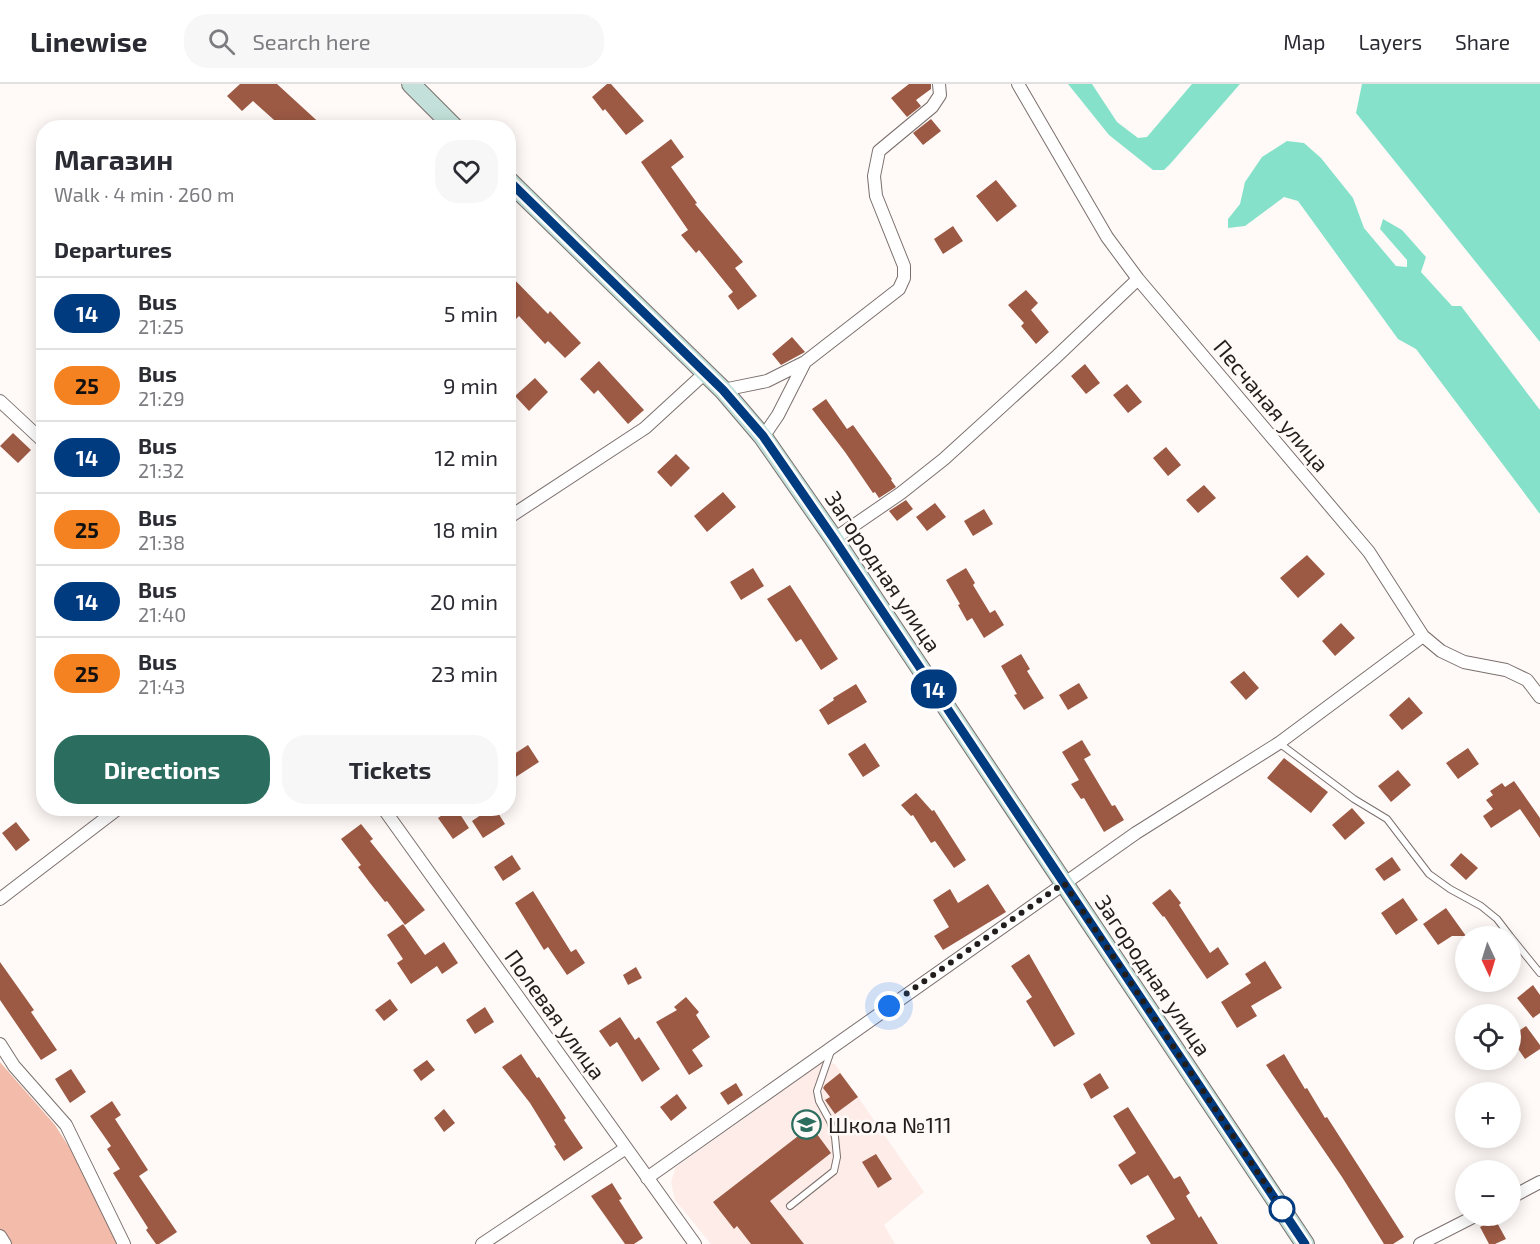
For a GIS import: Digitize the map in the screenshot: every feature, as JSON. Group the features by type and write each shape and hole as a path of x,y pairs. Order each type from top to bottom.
{"street":[{"path":"411,84 447,120"},
{"path":"723,390 767,381 805,362 899,289 904,278 904,266 876,196 874,176 879,151 932,107 940,95 939,84"},
{"name":"Песчаная улица","path":"1018,84 1107,237 1138,279 1369,552 1423,636 1441,651 1464,662 1506,670 1527,680 1540,697"},
{"name":"Загородная улица","path":"516,188 723,390 763,436 1305,1244"},
{"path":"834,539 901,493 944,459 1138,279"},
{"path":"763,436 778,415 805,362"},
{"path":"516,513 645,428 705,373"},
{"path":"0,401 36,435"},
{"path":"647,1178 1136,832 1279,743 1423,636"},
{"path":"0,899 109,816"},
{"name":"Полевая улица","path":"389,816 695,1244"},
{"path":"0,1044 14,1066 66,1125 124,1244"},
{"path":"482,1244 626,1148"},
{"path":"1521,1192 1540,1182"},
{"path":"1420,1244 1455,1226"},
{"path":"0,1236 5,1244"}],"lane":[{"path":"1279,743 1354,799 1387,819 1429,874 1481,906 1502,926"},
{"path":"1521,950 1540,974"},
{"path":"790,1206 834,1171 837,1157 835,1137 830,1121 819,1101 818,1091 832,1047"}],"shaded area":[{"path":"1068,84 1092,84 1117,122 1138,138 1147,137 1192,84 1240,84 1164,170 1153,170 1109,135"},
{"path":"1362,84 1540,84 1540,342 1356,113"},
{"path":"1287,141 1304,143 1321,158 1353,198 1364,228 1396,266 1407,267 1407,260 1380,229 1383,219 1402,230 1426,257 1421,272 1452,306 1461,306 1540,410 1540,514 1416,349 1398,339 1298,201 1284,197 1245,226 1228,228 1228,219 1240,204 1245,182 1262,157"},
{"path":"0,1062 55,1125 71,1150 117,1244 0,1244"},
{"name":"Школа №111","path":"823,1062 835,1064 924,1192 884,1225 895,1244 711,1244 675,1200 671,1182 676,1167"}],"building":[{"path":"240,84 277,84 316,120 274,120 253,101 242,111 227,96"},
{"path":"607,84 611,84 644,121 626,135 592,97"},
{"path":"909,84 931,84 931,89 916,100 921,106 907,117 891,98"},
{"path":"931,119 941,131 923,145 913,133"},
{"path":"671,139 684,157 671,167 697,203 695,204 743,262 735,268 757,296 738,310 728,296 733,292 699,250 696,253 681,235 688,230 641,162"},
{"path":"996,180 1017,206 997,222 976,196"},
{"path":"953,226 963,241 943,254 934,239"},
{"path":"516,281 548,314 550,311 581,343 565,358 548,341 545,344 519,316 516,319"},
{"path":"1026,290 1038,303 1031,310 1049,332 1036,344 1021,326 1024,323 1008,305"},
{"path":"792,337 805,352 781,365 772,354"},
{"path":"599,361 644,410 628,424 598,390 594,394 580,379"},
{"path":"1085,364 1100,383 1086,394 1071,376"},
{"path":"535,378 548,392 529,411 516,395"},
{"path":"1127,384 1142,402 1128,413 1113,395"},
{"path":"826,399 847,429 853,425 896,487 879,498 875,492 873,493 812,409"},
{"path":"13,433 31,450 18,463 0,446"},
{"path":"1166,447 1181,465 1168,476 1153,458"},
{"path":"676,454 690,468 671,487 657,472"},
{"path":"1204,485 1216,498 1198,513 1186,500"},
{"path":"723,492 736,507 707,532 694,516"},
{"path":"906,500 913,509 897,521 889,511"},
{"path":"935,503 946,517 927,531 916,517"},
{"path":"984,509 993,524 973,536 964,521"},
{"path":"1307,555 1325,574 1298,598 1280,578"},
{"path":"753,568 764,586 741,600 730,582"},
{"path":"966,568 975,583 973,585 990,613 995,610 1004,625 984,638 972,618 967,621 946,580"},
{"path":"790,585 838,659 821,670 801,639 796,642 767,599"},
{"path":"1341,623 1355,638 1335,656 1322,641"},
{"path":"1021,654 1030,669 1027,671 1044,698 1024,710 1014,695 1017,694 1001,666"},
{"path":"1244,671 1259,688 1246,700 1230,682"},
{"path":"1079,683 1088,698 1068,710 1059,695"},
{"path":"856,684 867,702 828,725 819,710"},
{"path":"1409,697 1423,713 1402,730 1389,715"},
{"path":"1082,740 1091,755 1084,759 1112,806 1115,805 1124,820 1104,832 1084,798 1081,799 1071,784 1079,780 1062,752"},
{"path":"865,743 880,766 863,777 848,754"},
{"path":"528,745 539,762 516,777 516,753"},
{"path":"1468,748 1479,764 1458,779 1446,763"},
{"path":"1284,758 1328,792 1311,813 1267,778"},
{"path":"1398,770 1411,785 1391,802 1378,786"},
{"path":"1514,781 1540,818 1540,838 1520,809 1491,828 1483,816 1493,809 1486,800 1493,795 1490,791 1502,783 1505,787"},
{"path":"916,793 932,811 934,810 966,860 954,868 935,841 931,843 913,815 911,816 901,805"},
{"path":"1352,808 1365,823 1345,840 1332,825"},
{"path":"461,816 469,828 453,839 438,818"},
{"path":"479,816 500,816 505,824 483,838 472,821"},
{"path":"16,822 30,840 16,851 2,833"},
{"path":"361,824 373,839 370,841 425,910 405,925 358,867 361,865 341,839"},
{"path":"1461,853 1478,868 1466,880 1450,865"},
{"path":"512,855 521,869 503,881 494,867"},
{"path":"1392,857 1401,870 1384,881 1375,869"},
{"path":"988,884 1006,912 943,950 934,936 949,927 933,900 950,889 958,903"},
{"path":"1170,889 1181,903 1179,905 1210,953 1218,947 1229,964 1207,979 1164,916 1152,903"},
{"path":"533,891 571,952 576,949 585,963 567,975 548,947 544,950 515,903"},
{"path":"1403,898 1418,920 1396,935 1381,913"},
{"path":"1446,908 1459,926 1455,926 1455,936 1438,945 1423,924"},
{"path":"403,924 425,955 444,942 458,963 442,974 437,966 411,984 397,963 403,959 387,935"},
{"path":"1029,954 1075,1034 1054,1047 1026,1001 1032,997 1011,966"},
{"path":"1265,961 1282,988 1251,1006 1257,1016 1237,1028 1221,1002 1251,983 1245,974"},
{"path":"0,962 34,1010 31,1012 57,1050 41,1060 0,1000"},
{"path":"636,967 642,978 628,985 623,975"},
{"path":"1533,985 1540,995 1540,1013 1533,1018 1517,998"},
{"path":"686,997 699,1012 696,1015 710,1037 692,1050 703,1066 689,1075 656,1022 677,1010 674,1007"},
{"path":"390,999 398,1010 384,1021 375,1010"},
{"path":"485,1007 494,1022 475,1034 466,1020"},
{"path":"620,1017 635,1040 639,1037 660,1069 642,1082 617,1042 610,1047 599,1031"},
{"path":"1526,1026 1540,1045 1540,1049 1525,1059 1521,1053 1521,1029"},
{"path":"521,1054 557,1104 566,1118 564,1120 583,1148 564,1161 530,1103 502,1067"},
{"path":"1284,1054 1404,1237 1393,1244 1384,1244 1342,1177 1266,1065"},
{"path":"427,1060 435,1070 421,1081 413,1070"},
{"path":"71,1069 86,1092 70,1103 55,1079"},
{"path":"840,1073 858,1097 835,1114 825,1100 830,1097 823,1088"},
{"path":"1100,1073 1109,1088 1091,1099 1083,1084"},
{"path":"736,1083 743,1095 728,1105 720,1093"},
{"path":"677,1094 687,1108 671,1121 660,1107"},
{"path":"112,1101 121,1115 115,1119 148,1170 139,1176 177,1232 159,1244 156,1244 146,1230 148,1228 113,1173 120,1169 107,1149 111,1146 90,1116"},
{"path":"1128,1107 1174,1179 1180,1176 1190,1193 1186,1196 1218,1244 1151,1244 1146,1236 1175,1219 1148,1175 1131,1185 1118,1165 1136,1153 1113,1116"},
{"path":"444,1109 455,1123 444,1132 434,1118"},
{"path":"811,1126 831,1153 770,1201 804,1244 751,1244 737,1226 734,1229 713,1202"},
{"path":"876,1154 892,1179 878,1188 862,1162"},
{"path":"612,1183 622,1199 619,1200 643,1238 634,1244 625,1244 591,1196"},
{"path":"1499,1226 1506,1239 1489,1244 1480,1227"}],"bus line":[{"name":"14","path":"516,188 723,390 763,436 1305,1244"}],"place":[{"name":"Школа №111","path":"807,1124"}],"route":[{"path":"889,1006 1064,883 1282,1209"}]}
